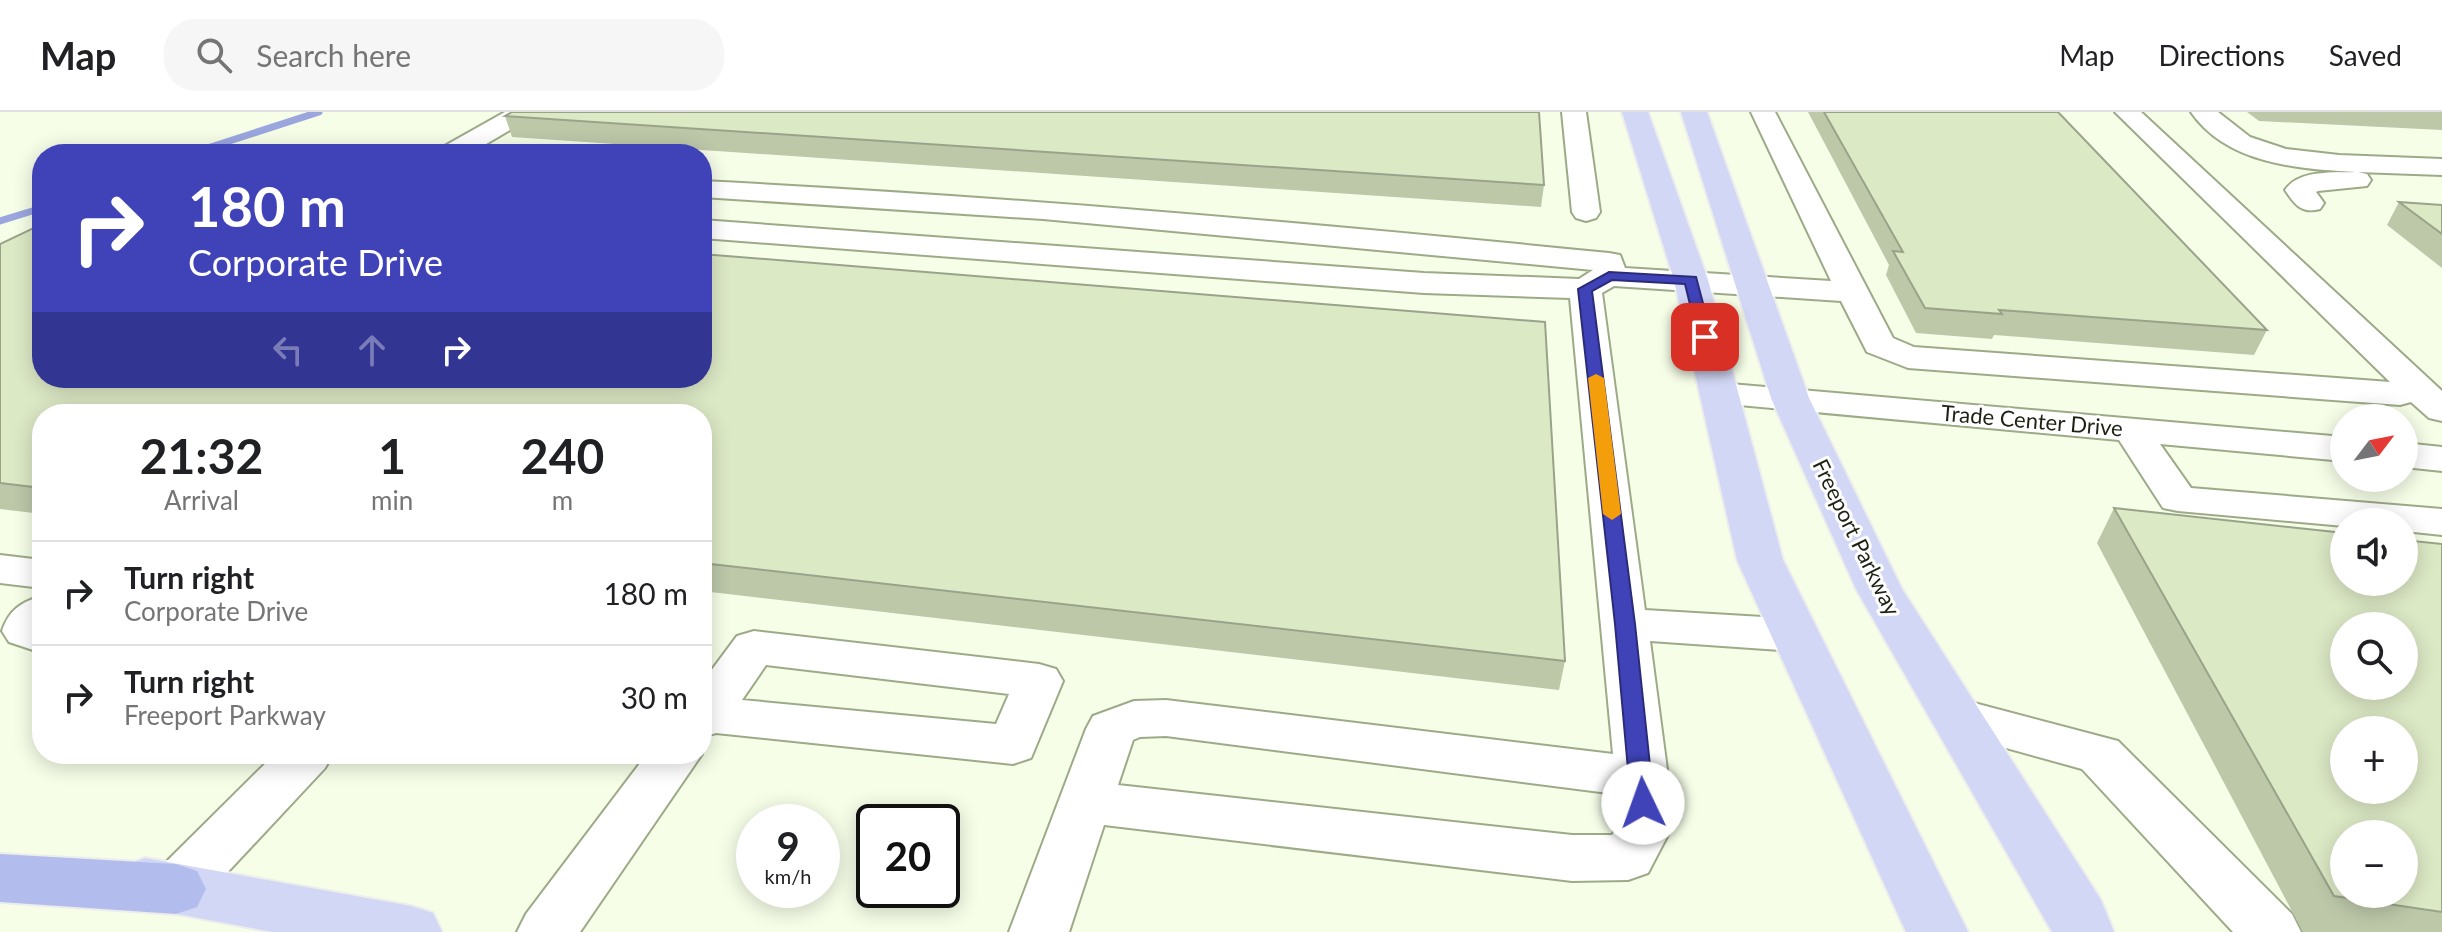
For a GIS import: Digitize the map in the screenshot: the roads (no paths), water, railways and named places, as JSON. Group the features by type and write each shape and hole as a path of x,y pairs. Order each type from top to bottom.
{"highway":[{"path":"0,878 176,889"}],"main road":[{"path":"1635,112 1691,280 1760,560 1937,932"},
{"name":"Freeport Parkway","path":"1694,112 1790,398 1879,589 2079,918 2083,932"},
{"path":"0,856 411,932"}],"street":[{"path":"467,144 523,112"},
{"path":"1574,112 1586,212"},
{"path":"1763,112 1879,345 1908,357 2400,394 2412,384"},
{"path":"2127,112 2442,410"},
{"path":"2203,112 2240,142 2276,154 2442,167"},
{"path":"2310,203 2299,190 2312,183 2347,179 2442,185"},
{"path":"712,189 893,198 1233,225 1609,262 1597,282 1625,624 1642,777 1644,829 1628,857 1572,858 1085,802"},
{"path":"712,230 1424,283 1691,280 1853,292"},
{"name":"Trade Center Drive","path":"1719,394 2330,448"},
{"path":"2131,429 2178,499 2442,522"},
{"path":"2418,456 2442,459"},
{"path":"0,569 32,573"},
{"path":"32,618 25,631 32,633"},
{"path":"1625,624 1795,635"},
{"path":"712,705 754,647 1039,681 1013,745 712,730"},
{"path":"1959,717 2100,755 2271,932"},
{"path":"1039,932 1111,729 1134,719 1166,718 1642,777"},
{"path":"176,889 297,764"},
{"path":"547,932 669,764"}],"waterway":[{"path":"220,144 319,112"},
{"path":"0,221 32,211"}]}
